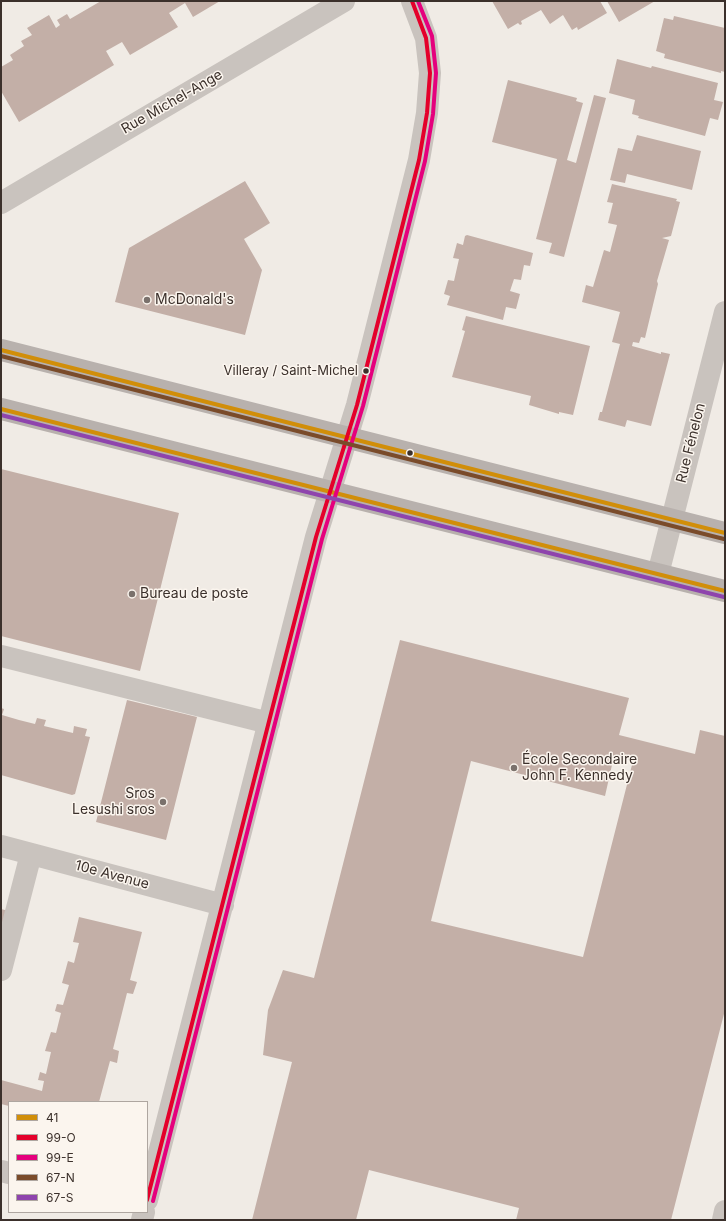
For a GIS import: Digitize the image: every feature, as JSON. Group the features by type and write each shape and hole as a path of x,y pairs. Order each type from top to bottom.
{"main road":[{"path":"1,350 725,533"},
{"path":"1,409 725,591"}],"street":[{"name":"Rue Michel-Ange","path":"2,201 344,1"},
{"path":"148,1196 316,537 348,438 411,191 427,113 430,87 428,50 422,24 412,1"},
{"name":"Rue Fénelon","path":"658,574 725,312"},
{"path":"1,656 269,723"},
{"name":"10e Avenue","path":"1,846 223,905"},
{"path":"1,970 31,854"},
{"path":"723,1220 725,1211"}],"building":[{"path":"101,1 220,1 193,17 185,3 169,13 178,27 130,55 122,42 106,51 114,65 19,122 1,91 1,67 13,60 10,55 24,46 21,41 32,35 27,28 49,15 56,28 60,25 57,20 67,14 70,19"},
{"path":"492,1 600,1 607,13 578,30 577,27 572,30 563,15 550,24 541,10 521,21 522,24 520,25 518,23 508,29"},
{"path":"607,1 655,1 619,22"},
{"path":"674,16 725,28 725,72 721,71 721,73 664,58 665,54 656,51 664,18 673,20"},
{"path":"617,59 651,68 652,66 718,83 714,100 723,102 718,120 710,118 705,136 638,118 639,116 632,114 635,100 609,93"},
{"path":"508,80 577,98 576,101 583,103 567,160 576,163 594,95 606,98 564,257 549,253 552,243 536,239 557,159 492,142"},
{"path":"637,135 701,151 692,190 627,174 625,183 610,180 618,148 632,151"},
{"path":"245,181 270,223 244,239 262,270 245,335 115,302 129,248"},
{"path":"612,184 677,199 676,201 680,202 671,236 662,238 669,240 657,281 658,284 645,338 641,337 639,343 633,342 632,346 661,354 661,352 670,354 651,426 627,420 625,427 598,420 600,412 602,412 620,344 612,342 620,312 582,302 586,285 593,287 604,250 610,252 617,225 608,223 613,203 607,202"},
{"path":"467,235 533,253 530,266 524,265 521,280 514,279 510,291 520,294 516,309 506,307 503,320 447,305 450,296 444,294 448,280 454,281 459,259 453,258 457,243 463,245 465,236"},
{"path":"466,316 590,346 573,415 559,412 559,414 529,405 531,396 452,377 465,331 462,330"},
{"path":"1,469 179,513 140,671 1,636"},
{"name":"École Secondaire John F. Kennedy","path":"400,640 629,698 619,735 695,754 700,730 725,736 725,1010 671,1220 516,1220 519,1208 369,1170 356,1220 252,1220 292,1062 263,1055 268,1010 283,970 314,978","holes":["614,756 633,761 583,957 431,921 471,761 605,796"]},
{"path":"127,700 197,717 166,840 96,822"},
{"path":"1,708 4,709 2,715 35,724 37,718 46,720 44,726 73,733 74,726 87,729 85,736 90,737 75,794 72,795 1,775"},
{"path":"1,909 9,911 1,943"},
{"path":"79,917 142,932 130,980 137,982 133,994 127,993 113,1049 119,1051 117,1063 110,1061 99,1101 8,1101 8,1106 1,1104 1,1080 42,1091 44,1081 38,1080 40,1072 46,1074 51,1052 45,1051 51,1032 56,1033 61,1013 55,1011 57,1004 63,1005 69,985 62,983 68,961 74,963 79,943 73,942"}],"transit line":[{"name":"99-O","path":"148,1196 316,537 357,405 419,160 427,113 430,73 426,38 412,1"},
{"name":"99-E","path":"153,1201 322,539 363,406 425,161 433,114 436,73 432,36 418,1"},
{"name":"41","path":"1,350 725,533"},
{"name":"67-N","path":"1,356 724,539"},
{"name":"41","path":"1,409 725,591"},
{"name":"67-S","path":"1,415 724,597"}],"place":[{"name":"McDonald's","path":"147,300"},
{"name":"Villeray / Saint-Michel","path":"366,371"},
{"name":"Bureau de poste","path":"132,594"},
{"name":"École Secondaire John F. Kennedy","path":"514,768"},
{"name":"Sros Lesushi sros","path":"163,802"}]}
